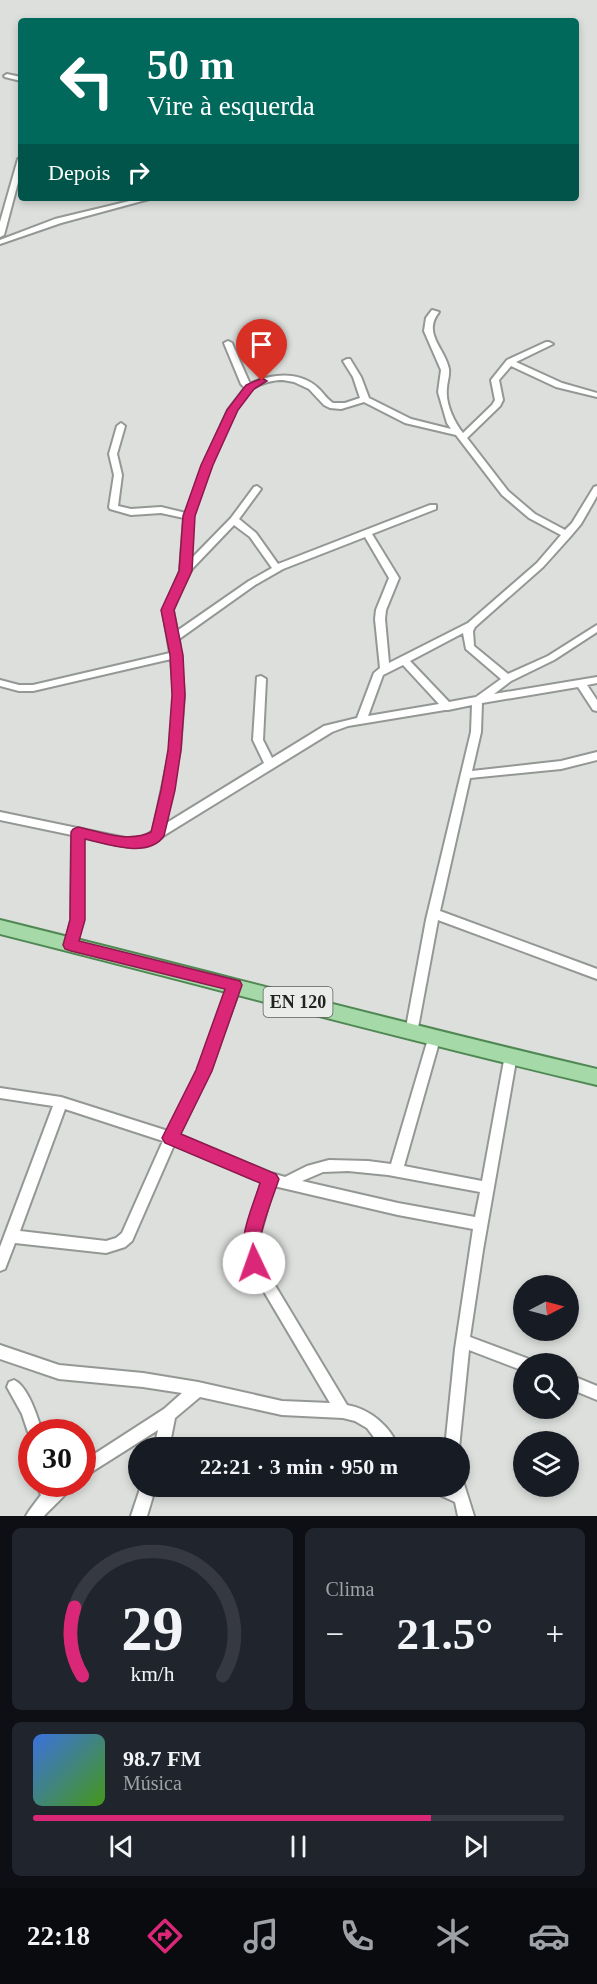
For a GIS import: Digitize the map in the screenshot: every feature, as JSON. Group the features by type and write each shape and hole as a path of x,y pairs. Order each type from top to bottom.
{"main road":[{"name":"EN 120","path":"0,927 235,985 411,1033 597,1077"}],"street":[{"path":"8,76 18,78"},
{"path":"0,235 18,170"},
{"path":"0,242 58,221 138,201"},
{"path":"435,312 429,318 428,331 445,369 442,392 447,414 460,436 505,493 532,516 567,535"},
{"path":"228,343 245,384 250,387"},
{"path":"460,436 496,406 499,400 495,380 510,362 549,344"},
{"path":"347,361 357,377 365,399"},
{"path":"510,362 559,385 597,395"},
{"path":"186,571 189,516 207,465 232,410 250,387 264,379 279,376 292,378 315,389 322,400 329,405 335,406 365,399 408,421 460,436"},
{"path":"121,426 113,454 118,487 113,507 131,512 161,510 189,516"},
{"path":"157,836 175,750 179,695 174,638 168,610 186,571 234,520 257,489"},
{"path":"361,721 376,678 385,668 471,625 540,565 567,535 597,489"},
{"path":"174,638 277,569 433,507"},
{"path":"234,520 253,535 277,569"},
{"path":"367,533 394,578 380,619 385,668"},
{"path":"469,646 468,632 471,625"},
{"path":"477,702 507,679 551,658 597,628"},
{"path":"446,638 469,646 507,679"},
{"path":"0,683 19,688 33,687 176,655"},
{"path":"404,660 448,707"},
{"path":"261,679 258,740 270,765"},
{"path":"0,816 130,843 144,842 328,729 361,721 597,680"},
{"path":"581,683 597,708"},
{"path":"411,1033 422,962 476,732 477,702"},
{"path":"466,775 561,765 597,756"},
{"path":"71,945 77,920 78,832"},
{"path":"435,914 597,974"},
{"path":"12,1236 106,1247 120,1244 127,1237 204,1071 235,985"},
{"path":"396,1171 434,1038"},
{"path":"453,1437 463,1341 480,1224 511,1055"},
{"path":"0,1093 62,1102 171,1138 270,1179 398,1209 480,1224"},
{"path":"0,1265 62,1102"},
{"path":"286,1183 305,1171 328,1166 396,1171 487,1188"},
{"path":"270,1179 252,1235 251,1247 254,1263 343,1411"},
{"path":"463,1341 513,1360"},
{"path":"0,1352 59,1372 143,1380 198,1389 282,1408 343,1411 358,1414 372,1423 383,1437"},
{"path":"579,1386 597,1393"},
{"path":"14,1387 31,1419"},
{"path":"96,1462 169,1414 198,1389"},
{"path":"164,1437 169,1414"},
{"path":"34,1516 44,1497"},
{"path":"139,1516 145,1497"},
{"path":"460,1497 466,1516"}],"route":[{"path":"254,1263 251,1247 252,1235 270,1179 171,1138 204,1071 235,985 71,945 77,920 78,832 130,843 144,842 157,836 175,750 179,695 174,638 168,610 186,571 185,552 189,516 207,465 232,410 250,387 262,381"}]}
